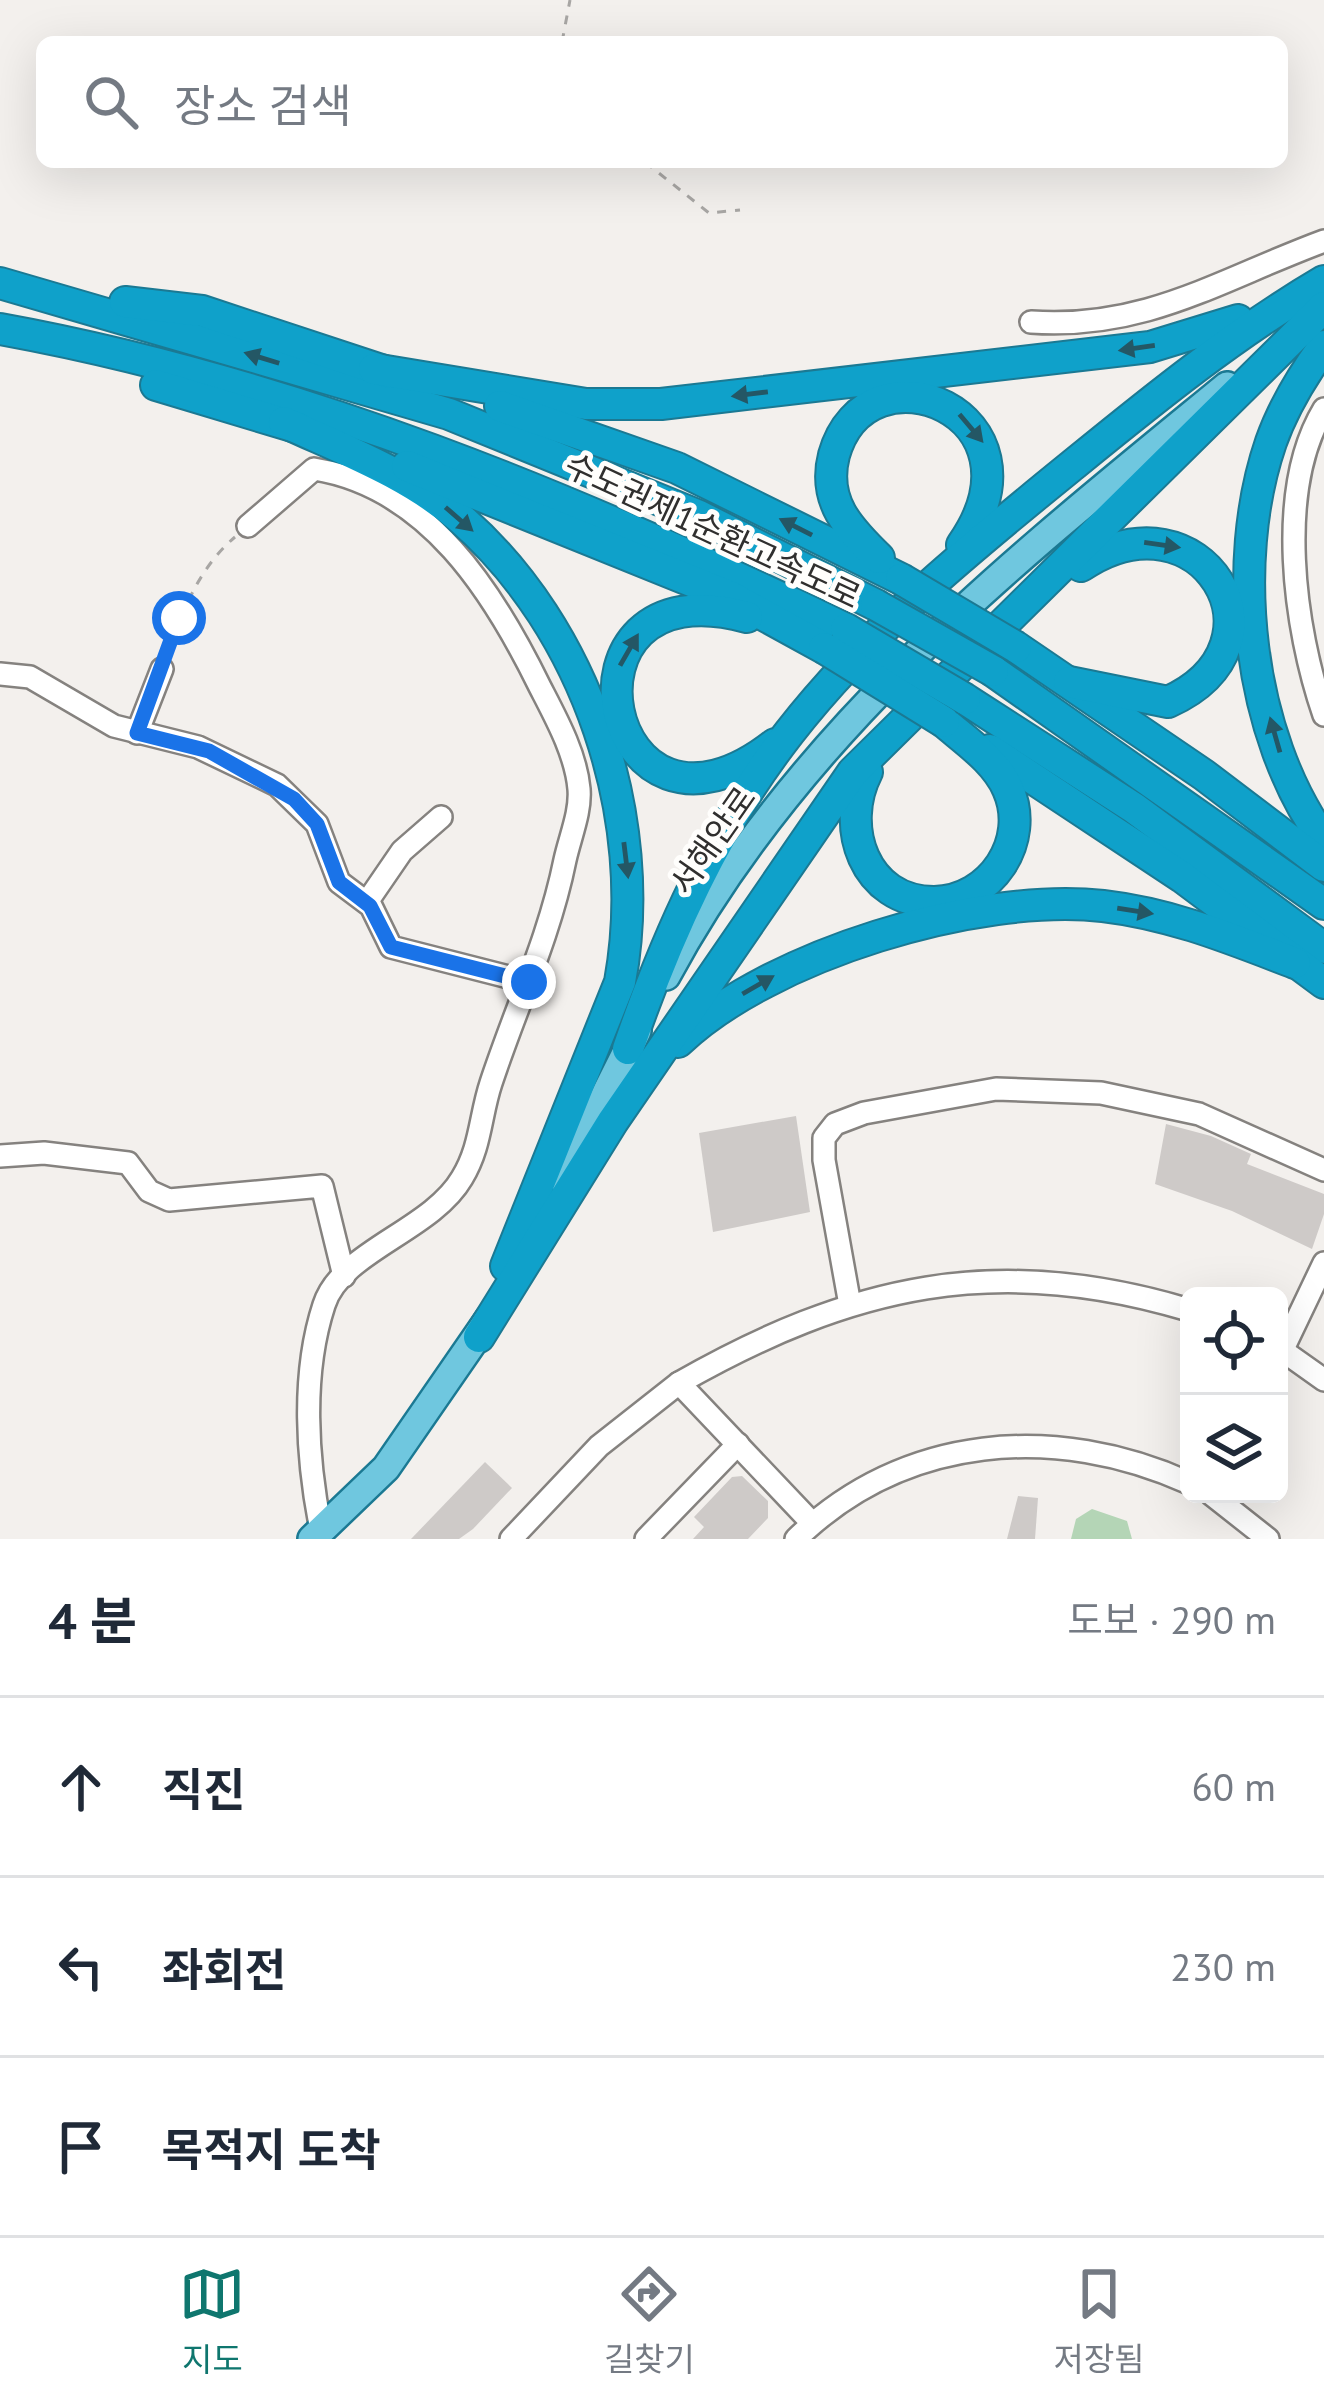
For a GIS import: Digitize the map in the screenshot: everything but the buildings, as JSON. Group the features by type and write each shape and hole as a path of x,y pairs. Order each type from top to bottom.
{"highway":[{"path":"374,369 586,404 662,404 1150,347 1212,331 1324,279"},
{"path":"628,1048 676,920 724,827 789,733 942,574 1213,352 1324,279"},
{"name":"수도권제1순환고속도로","path":"0,283 49,293 449,414 699,516 876,604 993,671 1324,904"},
{"path":"49,293 202,310 374,369 558,423 677,468 901,579 1016,647 1324,866"},
{"path":"479,1337 613,1121 793,852 853,772 1324,307"},
{"name":"수도권제1순환고속도로","path":"0,329 75,343 290,400 433,448 598,513 1134,808 1324,948"},
{"path":"0,340 284,422 610,544 826,638"},
{"path":"1324,346 1271,442 1255,522 1252,622 1262,692 1280,755 1324,840"},
{"path":"901,579 848,529 833,502 831,467 840,434 855,415 896,398 920,398 953,409 985,446 987,491 979,521 942,574"},
{"path":"284,422 410,481 460,518 507,566 542,609 575,667 621,827 629,900 620,982 479,1337"},
{"path":"1023,608 1085,563 1134,542 1183,548 1207,564 1221,584 1230,632 1222,658 1202,685 1168,702 1069,682"},
{"path":"789,733 728,771 682,777 659,771 627,744 614,705 614,682 627,647 642,629 688,610 724,610 826,638"},
{"path":"893,730 854,798 855,837 875,876 892,890 933,902 982,888 1008,854 1015,814 999,772 955,710"},
{"path":"955,710 1324,983"},
{"path":"613,1121 681,1039 760,982 815,956 964,917 1035,905 1098,905 1191,923 1295,963"}],"main road":[{"name":"서해안로","path":"316,1534 386,1468 479,1337 628,1048 722,886 831,739 923,643 1015,560 1324,307"}],"street":[{"path":"1031,322 1076,324 1158,312 1324,241"},
{"path":"1324,409 1302,453 1296,504 1302,627 1324,715"},
{"path":"248,526 309,470 336,473 381,492 422,521 453,548 505,618 566,741 579,786 558,908 490,1084 478,1146 454,1191 429,1218 344,1276 324,1305 313,1376 309,1451 316,1534"},
{"path":"137,733 162,669"},
{"path":"0,674 30,677 96,718 198,747 277,785 317,824 339,882 367,902 395,950 529,982"},
{"path":"367,902 403,851 441,817"},
{"path":"850,1305 824,1138 835,1124 864,1113 996,1089 1101,1093 1199,1114 1324,1170"},
{"path":"0,1156 44,1153 128,1163 149,1191 169,1200 322,1186 344,1276"},
{"path":"1288,1334 1324,1263"},
{"path":"511,1539 599,1446 679,1383 725,1357 850,1305 972,1280 1039,1279 1137,1295 1180,1307"},
{"path":"1288,1353 1324,1380"},
{"path":"679,1383 738,1444 804,1531 854,1492 894,1473 992,1445 1077,1447 1180,1480"},
{"path":"646,1539 738,1444"},
{"path":"1222,1503 1268,1539"}],"path":[{"path":"563,36 570,0"},
{"path":"653,168 709,213 740,210"},
{"path":"162,669 184,606 217,553 248,526"}],"green space":[{"path":"1092,1509 1127,1521 1132,1539 1071,1539 1076,1519"}],"route":[{"path":"179,618 137,733 209,751 277,785 294,799 317,824 339,882 367,902 391,947 529,982"}]}
